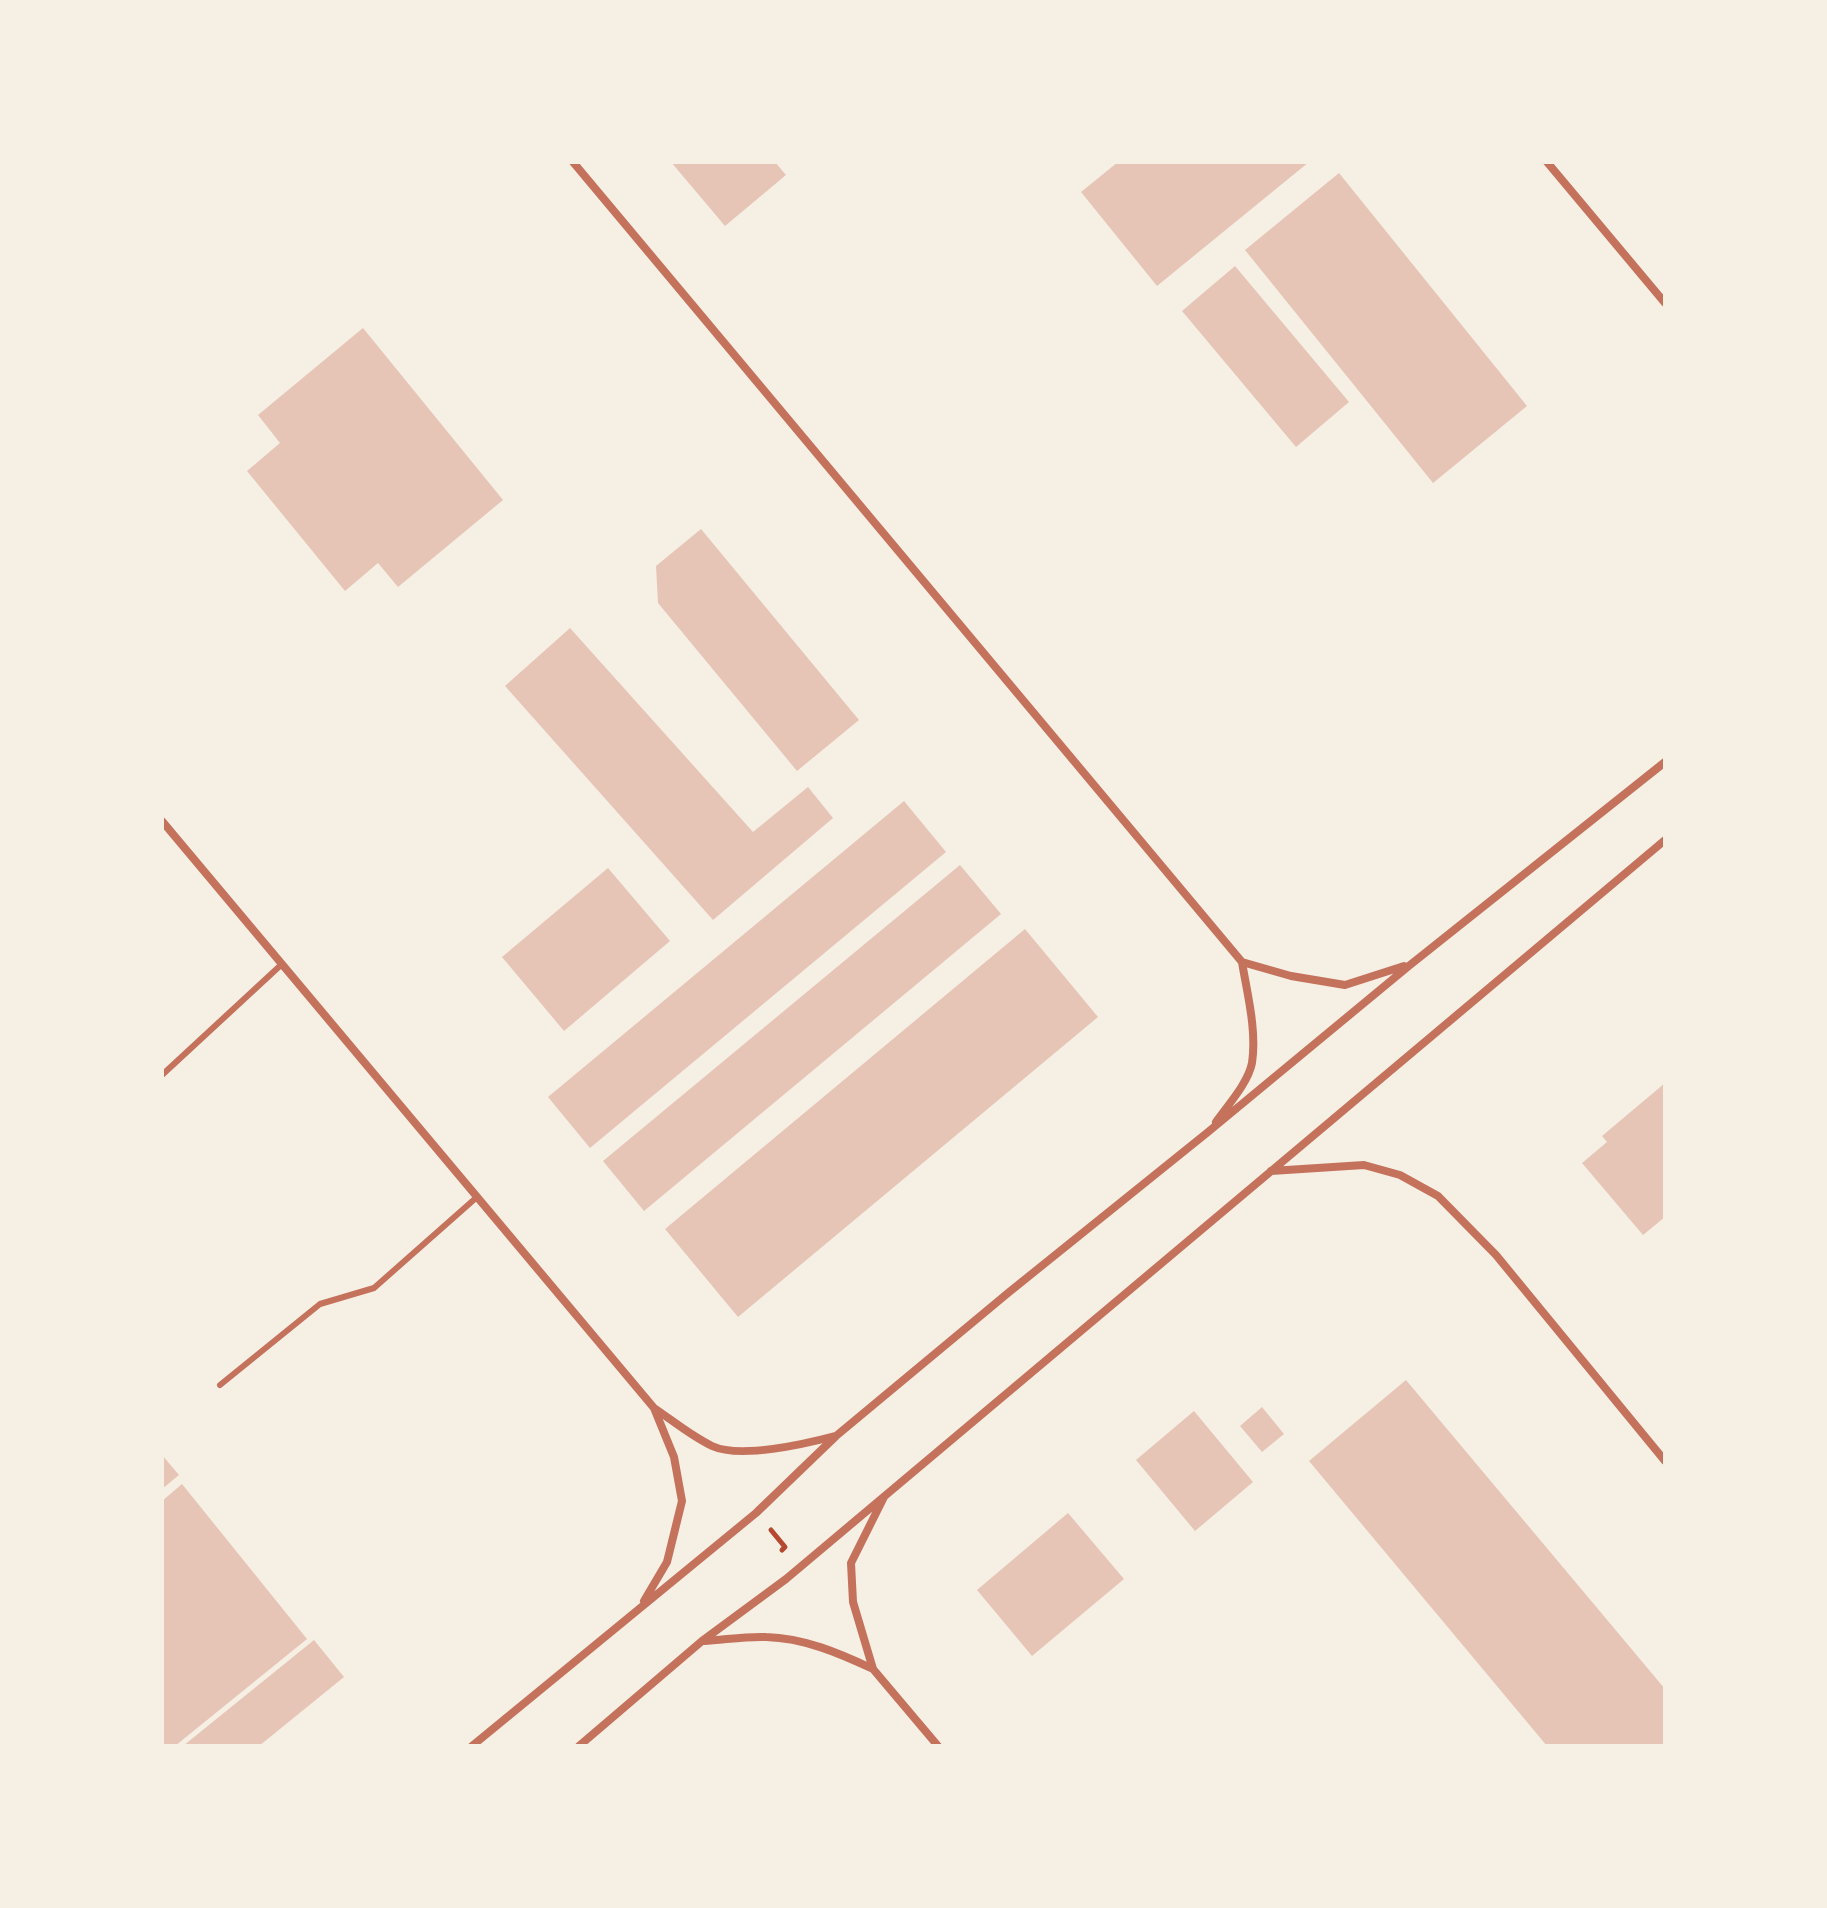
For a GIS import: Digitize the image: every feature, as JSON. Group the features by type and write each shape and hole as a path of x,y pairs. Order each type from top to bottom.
{"street":[{"path":"573,162 1242,962 1251,1019 1252,1064 1239,1089 1208,1132"},
{"path":"1547,162 1665,303"},
{"path":"472,1746 756,1513 836,1436 1008,1293 1410,965 1665,762"},
{"path":"162,821 654,1408 714,1447 752,1450 790,1447 836,1436"},
{"path":"579,1746 702,1641 786,1579 1665,840"},
{"path":"1242,962 1291,976 1345,985 1410,965"},
{"path":"1271,1171 1364,1165 1400,1175 1438,1196 1496,1255 1665,1461"},
{"path":"639,1608 667,1562 682,1501 674,1457 654,1408"},
{"path":"886,1493 851,1563 853,1602 873,1669 938,1746"},
{"path":"702,1641 766,1637 803,1642 839,1653 873,1669"}],"lane":[{"path":"162,1075 282,964"},
{"path":"220,1385 320,1304 374,1288 477,1197"}],"path":[{"path":"756,1513 785,1547 770,1562 786,1579"}],"building":[{"path":"671,162 775,162 786,175 725,226"},
{"path":"1118,162 1309,162 1157,286 1081,192"},
{"path":"1339,173 1527,406 1433,483 1245,250"},
{"path":"1235,266 1349,402 1296,447 1182,311"},
{"path":"363,328 503,500 398,587 378,563 345,591 247,471 280,443 258,415"},
{"path":"701,529 859,720 797,771 658,603 656,566"},
{"path":"570,628 753,832 808,787 833,818 713,920 505,686"},
{"path":"904,801 946,852 590,1148 548,1097"},
{"path":"960,865 1001,914 644,1211 603,1161"},
{"path":"608,868 670,941 564,1031 502,957"},
{"path":"1025,929 1098,1017 738,1317 665,1229"},
{"path":"1665,1083 1665,1217 1643,1235 1582,1163 1607,1142 1602,1136"},
{"path":"1406,1380 1665,1689 1665,1746 1547,1746 1309,1461"},
{"path":"1262,1407 1284,1434 1262,1452 1240,1426"},
{"path":"1194,1411 1253,1482 1195,1531 1136,1460"},
{"path":"162,1455 179,1475 162,1489"},
{"path":"182,1484 307,1639 175,1746 162,1746 162,1501"},
{"path":"1068,1513 1124,1579 1032,1656 977,1590"},
{"path":"314,1640 344,1677 259,1746 183,1746"}]}
